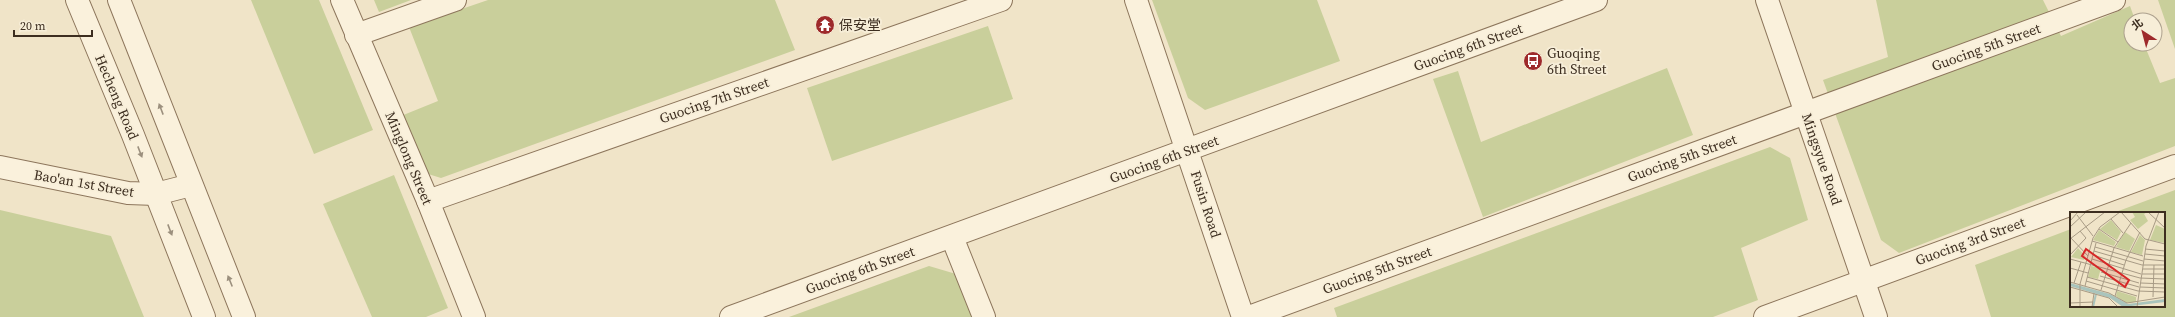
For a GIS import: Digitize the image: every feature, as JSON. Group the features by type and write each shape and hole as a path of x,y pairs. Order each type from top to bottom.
{"street":[{"name":"Hecheng Road","path":"77,0 204,317"},
{"path":"119,0 244,317"},
{"name":"Minglong Street","path":"342,0 428,200 474,317"},
{"path":"356,35 455,0"},
{"name":"Guocing 7th Street","path":"428,200 1001,0"},
{"name":"Fusin Road","path":"1136,0 1188,150 1243,317"},
{"name":"Guocing 6th Street","path":"731,317 1596,0"},
{"name":"Mingsyue Road","path":"1767,0 1876,317"},
{"name":"Guocing 5th Street","path":"1249,317 2114,0"},
{"name":"Guocing 3rd Street","path":"1765,317 2175,166"},
{"name":"Bao'an 1st Street","path":"0,167 128,193 156,194 191,184"},
{"path":"952,237 984,317"}],"green space":[{"path":"251,0 319,0 373,130 314,154"},
{"path":"374,0 411,0 379,12"},
{"path":"488,0 775,0 795,50 441,178 425,173 396,118 438,101 409,27"},
{"path":"1152,0 1317,0 1340,61 1205,110 1188,98"},
{"path":"1876,0 2043,0 2061,36 2130,6 2132,12 2123,12 2123,52 2147,52 2160,83 2175,78 2175,146 1899,253 1881,240 1823,80 1888,57"},
{"path":"2158,0 2175,0 2175,49 2163,12"},
{"path":"988,26 1013,99 832,161 807,88"},
{"path":"1667,68 1693,135 1483,217 1433,79 1458,71 1481,142"},
{"path":"1770,147 1790,158 1808,220 1741,248 1758,300 1713,317 1337,317 1334,308"},
{"path":"394,175 448,308 426,317 372,317 323,204"},
{"path":"2175,190 2175,317 1991,317 1975,265 2070,229 2070,307 2165,307 2165,212 2116,212"},
{"path":"0,210 111,236 144,317 0,317"},
{"path":"929,266 956,274 972,317 789,317"}],"place":[{"name":"保安堂","path":"825,25"},
{"name":"Guoqing 6th Street","path":"1533,61"}]}
